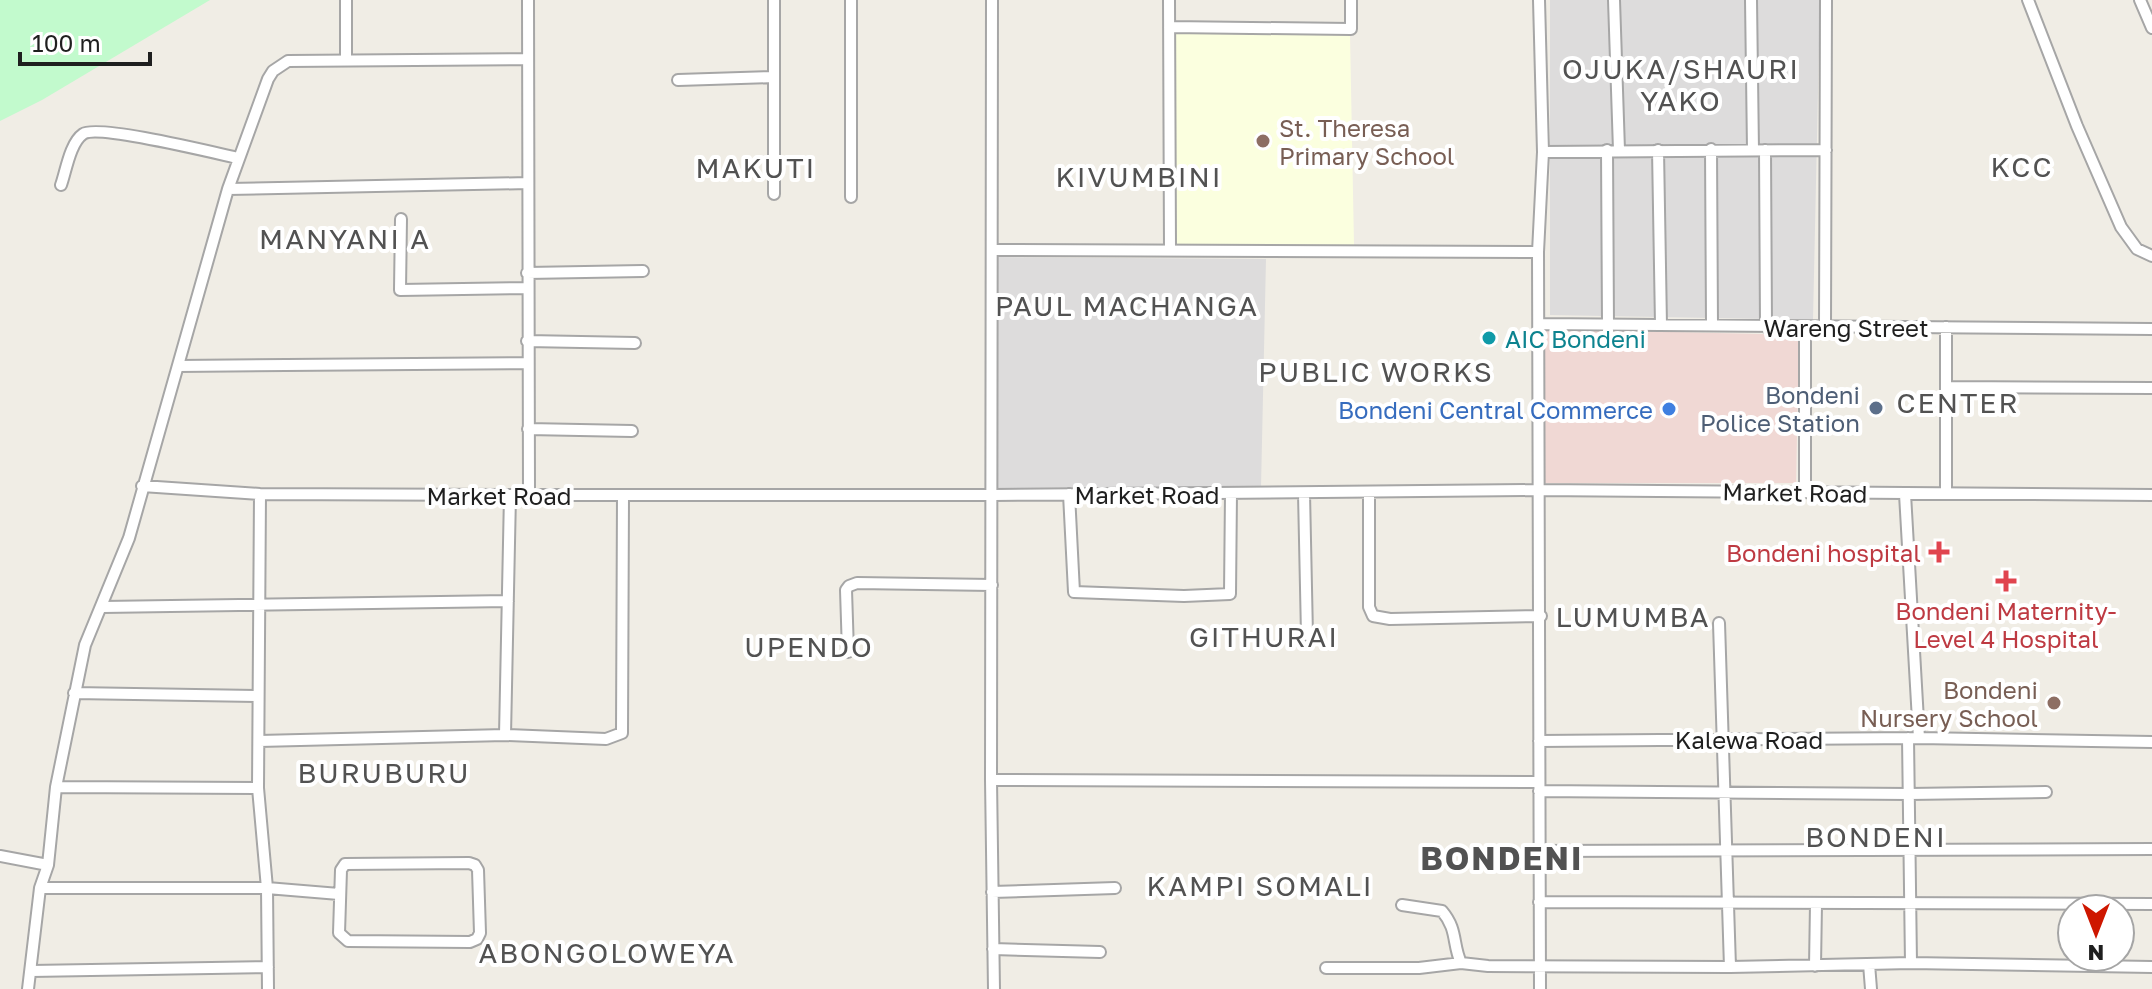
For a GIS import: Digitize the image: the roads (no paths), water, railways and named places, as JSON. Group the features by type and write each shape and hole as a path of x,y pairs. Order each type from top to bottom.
{"street":[{"path":"346,0 346,59"},
{"path":"528,0 529,494"},
{"path":"774,0 774,194"},
{"path":"851,0 851,197"},
{"path":"992,0 991,780 994,989"},
{"path":"1169,0 1170,250"},
{"path":"1169,27 1351,29 1351,0"},
{"path":"1539,0 1543,152 1538,252 1540,989"},
{"path":"1614,0 1619,150"},
{"path":"1751,0 1766,327"},
{"path":"1825,327 1826,0"},
{"path":"2028,0 2077,126 2121,227 2137,249 2152,256"},
{"path":"2140,0 2152,28"},
{"path":"28,989 40,888 48,865 56,787 85,645 129,538 228,189 273,71 288,61 528,59"},
{"path":"678,80 774,77"},
{"path":"61,185 79,139 90,131 238,158"},
{"path":"1711,149 1712,325"},
{"path":"1607,150 1608,325"},
{"path":"1658,150 1661,325"},
{"path":"1543,152 1826,150"},
{"path":"228,189 528,183"},
{"path":"401,219 400,290 527,288"},
{"path":"992,250 1538,252"},
{"path":"527,273 643,271"},
{"name":"Wareng Street","path":"1540,324 2152,329"},
{"path":"1805,327 1805,492"},
{"path":"1946,327 1946,493"},
{"path":"527,341 635,343"},
{"path":"178,366 527,363"},
{"path":"1947,387 2152,388"},
{"path":"528,429 632,431"},
{"name":"Market Road","path":"142,486 260,494 993,495 1538,490 2152,495"},
{"path":"1369,492 1369,607 1373,616 1390,619 1541,616"},
{"path":"1069,494 1074,592 1184,596 1230,594 1231,493"},
{"path":"1304,493 1307,635"},
{"path":"260,494 258,788 267,888 268,989"},
{"path":"1905,494 1913,738 1909,794 1911,963"},
{"path":"505,735 510,495"},
{"path":"259,741 505,735 606,739 622,733 623,495"},
{"path":"848,652 846,590 849,586 869,583 992,585"},
{"path":"103,607 508,601"},
{"path":"1719,623 1730,967"},
{"path":"74,693 258,696"},
{"name":"Kalewa Road","path":"1539,741 1913,738 2152,742"},
{"path":"991,780 1539,787 1724,794 2046,792"},
{"path":"56,787 258,788"},
{"path":"1539,851 2152,849"},
{"path":"0,856 48,865"},
{"path":"469,863 478,870 480,933 477,939 470,942 348,941 339,933 339,894 341,870 345,864 469,863"},
{"path":"40,888 267,888 339,894"},
{"path":"992,892 1115,888"},
{"path":"1539,902 2152,904"},
{"path":"1815,966 1816,904"},
{"path":"1402,905 1442,911 1452,922 1461,963"},
{"path":"993,949 1100,952"},
{"path":"1326,968 1419,968 1461,963 1541,967 1911,963 2152,967"},
{"path":"1869,964 1871,989"},
{"path":"31,971 268,967"}],"place":[{"name":"St. Theresa Primary School","path":"1263,141"},
{"name":"AIC Bondeni","path":"1489,338"},
{"name":"Bondeni Police Station","path":"1876,408"},
{"name":"Bondeni Central Commerce","path":"1669,409"},
{"name":"Bondeni hospital","path":"1939,552"},
{"name":"Bondeni Maternity- Level 4 Hospital","path":"2006,581"},
{"name":"Bondeni Nursery School","path":"2054,703"}],"district":[{"name":"OJUKA/SHAURI YAKO","path":"1681,84"},
{"name":"KCC","path":"2022,166"},
{"name":"MAKUTI","path":"756,167"},
{"name":"KIVUMBINI","path":"1139,176"},
{"name":"MANYANI A","path":"345,238"},
{"name":"PAUL MACHANGA","path":"1127,305"},
{"name":"PUBLIC WORKS","path":"1376,371"},
{"name":"CENTER","path":"1958,402"},
{"name":"LUMUMBA","path":"1633,616"},
{"name":"GITHURAI","path":"1264,636"},
{"name":"UPENDO","path":"809,646"},
{"name":"BURUBURU","path":"384,772"},
{"name":"BONDENI","path":"1876,836"},
{"name":"BONDENI","path":"1502,858"},
{"name":"KAMPI SOMALI","path":"1260,885"},
{"name":"ABONGOLOWEYA","path":"607,952"}]}
